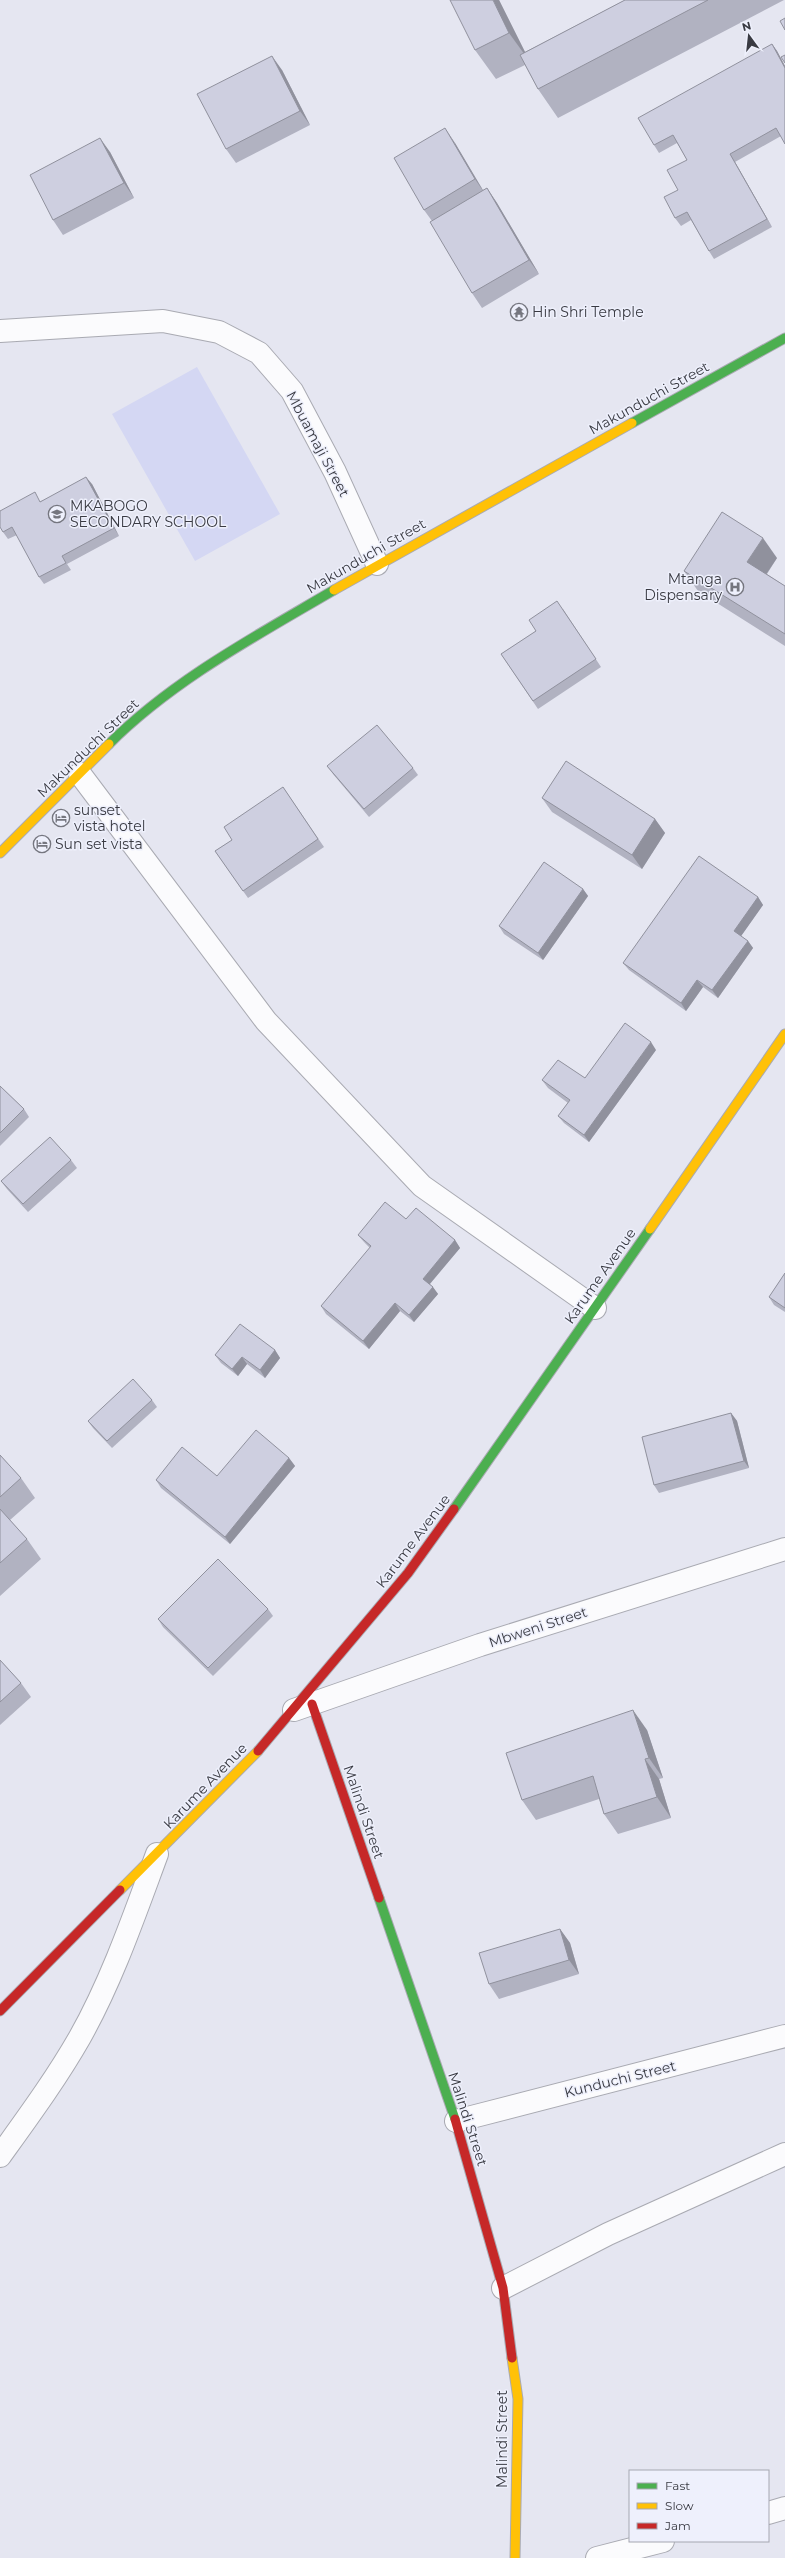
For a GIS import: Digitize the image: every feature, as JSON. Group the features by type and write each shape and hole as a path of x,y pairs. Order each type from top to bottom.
{"street":[{"name":"Mbuamaji Street","path":"0,331 163,321 219,332 259,353 292,392 335,472 377,564"},
{"name":"Makunduchi Street","path":"0,852 138,715 243,644 377,564 785,338"},
{"path":"80,774 266,1021 422,1186 595,1308"},
{"name":"Karume Avenue","path":"0,2011 302,1707 408,1573 595,1308 785,1034"},
{"name":"Mbweni Street","path":"302,1707 480,1645 785,1549"},
{"name":"Malindi Street","path":"302,1707 456,2121 503,2288 518,2399 515,2558"},
{"path":"0,2156 43,2095 80,2036 127,1934 157,1854"},
{"name":"Kunduchi Street","path":"456,2121 785,2036"},
{"path":"503,2288 608,2234 785,2154"},
{"path":"769,2513 785,2508"},
{"path":"598,2558 659,2542"}],"shaded area":[{"path":"197,367 280,514 195,561 112,414"}],"building":[{"path":"450,0 493,0 509,33 475,50"},
{"path":"625,0 708,0 538,89 520,55"},
{"path":"785,18 785,30 780,21"},
{"path":"772,44 785,68 785,144 776,128 730,154 767,219 709,251 687,212 675,218 664,197 678,190 667,170 687,160 673,135 654,145 638,118"},
{"path":"785,55 785,63 781,57"},
{"path":"272,56 300,111 226,149 197,94"},
{"path":"445,128 475,179 424,210 394,158"},
{"path":"100,138 124,183 53,220 30,175"},
{"path":"487,188 529,260 472,293 430,222"},
{"path":"86,477 114,528 62,556 66,563 39,577 12,527 3,532 0,527 0,511 35,492 40,502"},
{"name":"Mtanga Dispensary","path":"722,512 763,538 747,562 785,586 785,634 684,571"},
{"path":"557,601 596,659 533,701 501,654 536,631 529,620"},
{"path":"377,725 413,768 364,809 327,766"},
{"path":"566,761 655,819 632,855 542,798"},
{"path":"283,787 318,839 243,891 215,851 232,840 224,827"},
{"path":"699,856 758,897 734,931 748,941 712,990 697,980 681,1003 623,963"},
{"path":"544,862 583,889 538,953 499,926"},
{"path":"625,1023 651,1042 584,1135 558,1116 570,1100 542,1080 558,1060 585,1078"},
{"path":"0,1086 24,1109 0,1133"},
{"path":"50,1137 71,1160 23,1204 1,1181"},
{"path":"385,1202 406,1219 416,1208 455,1240 423,1279 433,1287 409,1315 395,1303 363,1341 321,1306 371,1246 358,1235"},
{"path":"785,1273 785,1308 769,1297"},
{"path":"240,1324 275,1350 260,1370 242,1357 232,1369 215,1355"},
{"path":"133,1379 152,1400 107,1441 88,1421"},
{"path":"731,1413 744,1461 654,1485 642,1437"},
{"path":"256,1430 289,1458 225,1537 156,1480 182,1447 217,1476"},
{"path":"0,1455 21,1478 0,1497"},
{"path":"0,1509 27,1539 0,1563"},
{"path":"218,1559 268,1609 208,1668 158,1619"},
{"path":"0,1660 21,1683 0,1702"},
{"path":"633,1710 649,1758 645,1759 657,1797 604,1814 593,1776 522,1800 506,1753"},
{"path":"560,1929 569,1960 489,1984 479,1953"}],"traffic: fast":[{"path":"632,423 785,338"},
{"path":"109,744 160,699 188,679 245,642 334,590"},
{"path":"454,1509 650,1229"},
{"path":"379,1898 455,2119"}],"traffic: slow":[{"path":"334,590 632,423"},
{"path":"0,853 109,744"},
{"path":"650,1229 785,1034"},
{"path":"120,1890 258,1751"},
{"path":"512,2358 518,2399 515,2558"}],"traffic: jam":[{"path":"258,1751 408,1573 454,1509"},
{"path":"312,1704 379,1898"},
{"path":"0,2011 120,1890"},
{"path":"455,2119 503,2288 512,2358"}],"place":[{"name":"Hin Shri Temple","path":"519,312"},
{"name":"MKABOGO SECONDARY SCHOOL","path":"57,514"},
{"name":"Mtanga Dispensary","path":"735,587"},
{"name":"sunset vista hotel","path":"61,818"},
{"name":"Sun set vista","path":"42,844"}]}
